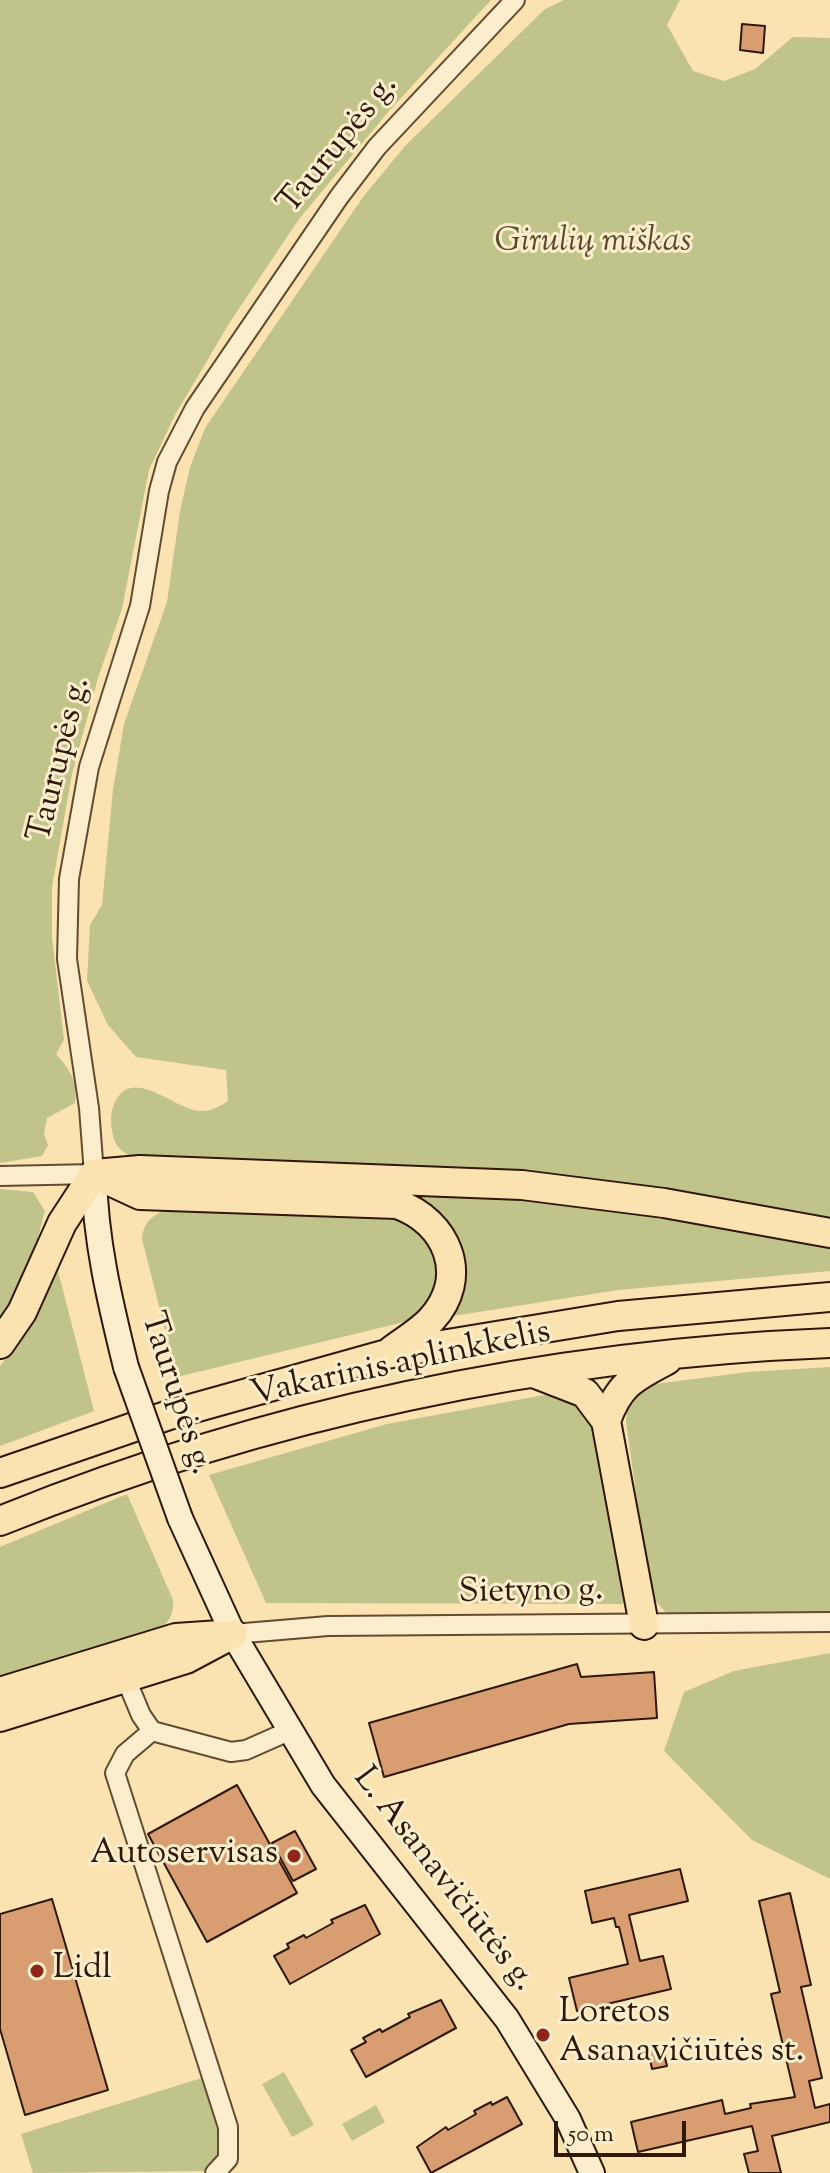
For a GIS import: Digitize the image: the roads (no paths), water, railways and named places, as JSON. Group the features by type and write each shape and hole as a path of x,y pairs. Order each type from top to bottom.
{"highway":[{"path":"94,1174 140,1170 522,1185 664,1203 830,1233"},
{"path":"0,1344 37,1283 62,1223 94,1174"},
{"path":"94,1174 140,1195 397,1204 427,1218 443,1239 450,1267 449,1283 431,1320 387,1354"},
{"name":"Vakarinis aplinkkelis","path":"0,1473 169,1415 387,1354 618,1316 830,1297"},
{"name":"Vakarinis aplinkkelis","path":"0,1521 118,1477 244,1436 423,1391 532,1372 679,1353 830,1343"},
{"path":"606,1421 614,1397 630,1380 679,1353"},
{"path":"532,1372 585,1393 606,1421 644,1625"},
{"path":"0,1717 186,1659 233,1634"},
{"path":"0,1692 176,1638 233,1634"}],"main road":[{"name":"Taurupės g.","path":"94,1174 97,1232 126,1367 180,1518 233,1634"},
{"name":"L. Asanavičiūtės g.","path":"233,1634 289,1731 345,1818 433,1923 507,2019 568,2119 592,2173"}],"street":[{"name":"Taurupės g.","path":"94,1174 89,1108 67,959 69,879 89,767 140,606 159,491 167,462 195,408 339,197 377,147 515,0"},
{"path":"0,1176 94,1174"},
{"name":"Sietyno g.","path":"233,1634 328,1626 830,1622"},
{"path":"126,1679 152,1731 231,1752 246,1750 289,1731"},
{"path":"152,1731 125,1754 115,1773 228,2127 228,2159 215,2173"}],"place":[{"name":"Autoservisas","path":"294,1856"},
{"name":"Lidl","path":"37,1971"},
{"name":"Loretos Asanavičiūtės st.","path":"543,2035"}],"park label":[{"name":"Girulių miškas","path":"593,244"}]}
